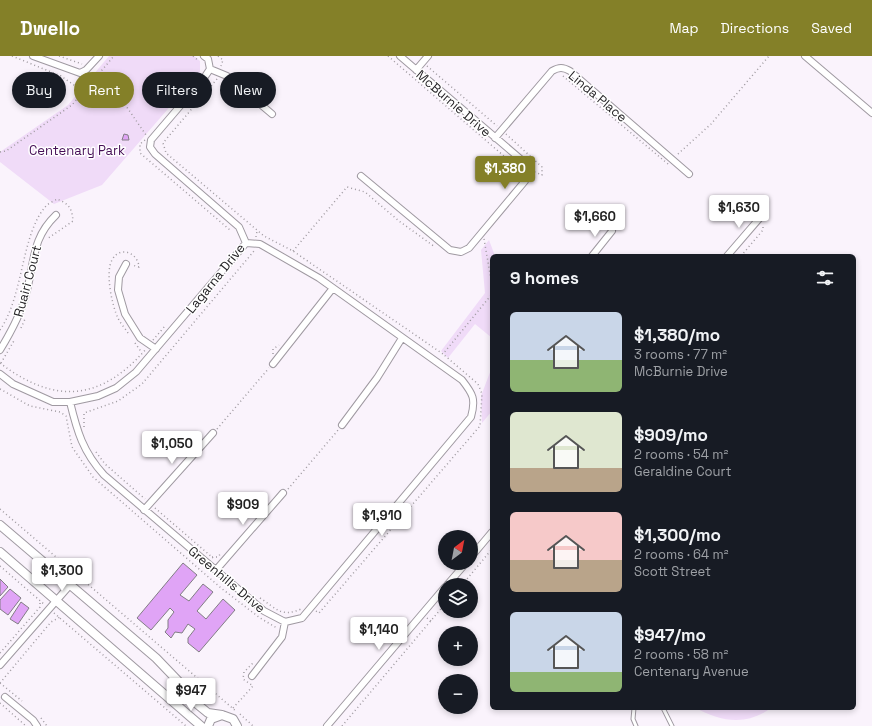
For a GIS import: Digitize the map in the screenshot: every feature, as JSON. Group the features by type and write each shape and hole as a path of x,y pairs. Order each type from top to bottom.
{"street":[{"path":"34,56 80,73 86,70 99,56"},
{"path":"204,56 208,59 210,69 227,76 272,114"},
{"name":"McBurnie Drive","path":"400,56 524,162 529,170"},
{"path":"416,70 428,56"},
{"path":"805,56 872,113"},
{"name":"Linda Place","path":"495,138 555,70 564,68 570,71 689,174"},
{"name":"Lagarna Drive","path":"0,374 13,384 32,394 53,402 70,402 98,396 116,388 136,372 246,243 239,227 155,154 150,147 151,140 210,69"},
{"path":"361,176 450,250 461,252 469,248 525,181 529,170"},
{"path":"730,254 764,213"},
{"name":"Ruairi Court","path":"0,350 15,324 26,294 35,248 44,226 56,215"},
{"path":"594,254 612,231"},
{"path":"246,243 256,243 266,247 333,288 462,380 470,390 475,403 471,417 311,608 302,618 285,622 282,637 252,676"},
{"path":"126,264 120,277 118,290 126,314 140,338 156,349"},
{"path":"273,364 333,288"},
{"path":"342,425 377,378 400,336"},
{"name":"Greenhills Drive","path":"70,402 76,430 90,459 104,475 264,611 285,622"},
{"path":"144,510 213,433"},
{"path":"216,570 283,493"},
{"path":"0,525 169,670 197,704 208,713 222,715 232,719 237,726"},
{"path":"478,549 490,534"},
{"path":"0,552 201,726"},
{"path":"453,578 460,570"},
{"path":"0,665 70,585"},
{"path":"327,726 438,595"},
{"path":"5,697 33,720 37,726"},
{"path":"208,726 211,719 222,715"}],"lane":[{"path":"634,710 633,719 636,726"},
{"path":"664,710 672,726"}],"path":[{"path":"12,56 61,76 74,84"},
{"path":"60,56 80,64 86,63"},
{"path":"100,72 114,56"},
{"path":"193,56 203,64"},
{"path":"218,56 223,60 217,80 163,143 166,153 257,231 292,250 444,354 478,384 482,394 480,426 318,613 306,604 300,609 288,614 259,598"},
{"path":"388,56 519,169 522,177"},
{"path":"555,70 667,165 711,124 769,56"},
{"path":"422,62 502,130 542,168 542,175 529,170"},
{"path":"0,152 6,151 74,103"},
{"path":"128,108 148,136 140,144 140,153 235,233"},
{"path":"292,250 347,187 365,192 399,221 436,248"},
{"path":"743,254 763,230 764,213"},
{"path":"84,432 84,413 118,401 142,384 251,256 256,243 257,231"},
{"path":"480,235 484,239 490,274"},
{"path":"444,354 490,296"},
{"path":"0,363 13,373 41,388 76,392 101,386 116,378 149,345 170,321"},
{"path":"400,336 403,327"},
{"path":"213,433 273,364 273,349 282,340"},
{"path":"0,389 30,406 60,412 66,416 72,447 92,477 221,588 260,618 278,628 279,634"},
{"path":"283,493 323,450 342,425"},
{"path":"94,449 105,464 220,565"},
{"path":"142,497 149,496"},
{"path":"0,509 253,726"},
{"path":"212,557 218,556 222,551"},
{"path":"468,578 490,551"},
{"path":"0,566 186,726"},
{"path":"80,593 88,584"},
{"path":"0,653 40,607 40,600"},
{"path":"0,682 51,622 60,617 66,609"},
{"path":"342,726 438,612"},
{"path":"233,708 253,686 243,679 244,672 249,666 259,661"},
{"path":"0,704 26,726"}],"green space":[{"name":"Centenary Park","path":"109,56 194,56 200,61 200,72 142,72 142,108 169,108 102,185 54,204 0,162 0,152 64,108 66,108 74,98 74,108 134,108 134,72 96,72"},
{"path":"489,240 494,254 490,254 490,336 475,324 448,358 441,351 485,293 481,250"},
{"path":"490,372 490,413 482,423 481,396"},
{"path":"700,710 768,710 753,718 743,720 724,719"}],"building":[{"path":"124,134 128,135 129,140 122,140"},
{"path":"183,563 197,575 180,595 189,601 203,584 213,592 197,611 206,619 223,599 235,610 199,652 188,643 188,638 195,629 188,624 182,633 175,632 171,638 165,632 168,628 168,620 174,612 170,608 151,630 137,618"},
{"path":"0,579 8,587 0,596"},
{"path":"10,589 21,598 8,615 0,609 0,600"},
{"path":"21,602 29,608 18,624 10,619"}]}
